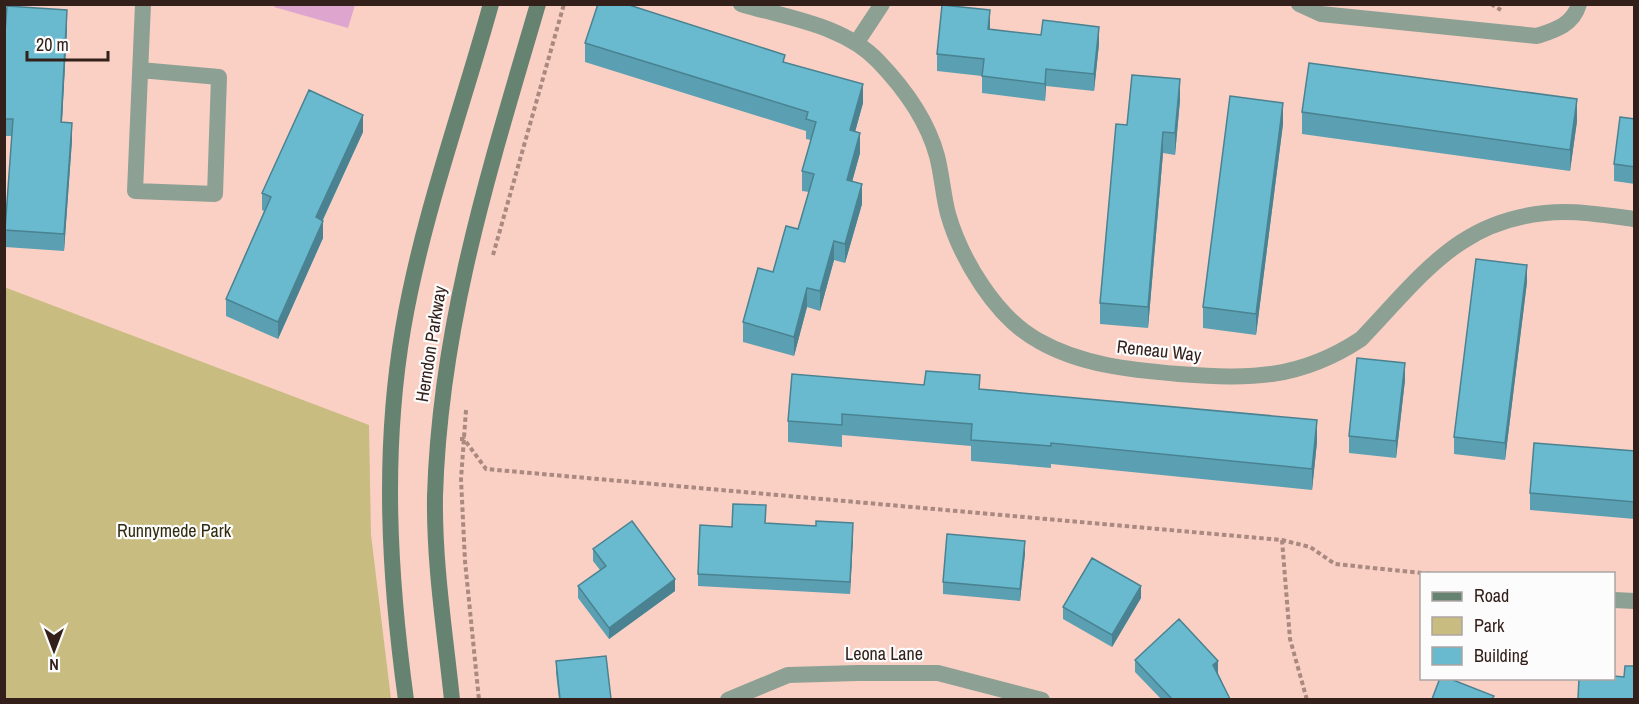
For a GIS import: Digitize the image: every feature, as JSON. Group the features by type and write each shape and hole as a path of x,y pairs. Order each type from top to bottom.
{"main road":[{"name":"Herndon Parkway","path":"406,699 390,561 390,458 398,366 412,285 427,223 491,4"},
{"name":"Herndon Parkway","path":"453,699 436,547 438,436 447,354 464,266 538,4"}],"street":[{"path":"140,70 219,77 215,194 135,191 140,70 143,4"},
{"name":"Reneau Way","path":"741,4 819,27 857,42 878,61 909,97 927,130 937,156 956,236 979,281 995,302 1036,340 1057,350 1109,366 1240,378 1293,370 1345,349 1362,339 1451,247 1494,224 1519,216 1567,212 1635,219"},
{"path":"857,42 882,4"},
{"path":"1299,4 1321,14 1537,36 1562,28 1576,14 1579,4"},
{"path":"1615,600 1635,601"},
{"name":"Leona Lane","path":"728,699 788,675 938,674 1042,699"}],"path":[{"path":"490,266 564,4"},
{"path":"467,400 461,479 465,561 479,699"},
{"path":"438,436 464,439 486,469 1282,540 1310,547 1335,564 1420,572"},
{"path":"1282,540 1290,639 1307,699"}],"green space":[{"name":"Runnymede Park","path":"4,287 369,425 371,535 391,699 5,699"}],"shaded area":[{"path":"275,4 355,5 348,28 274,7"}],"building":[{"path":"598,4 626,4 785,55 783,62 863,84 850,130 860,133 847,180 862,184 845,244 834,241 820,291 807,288 794,337 743,322 758,268 773,272 786,226 798,229 814,174 802,171 816,122 806,119 808,112 585,43"},
{"path":"942,5 990,10 988,29 1041,35 1043,20 1099,27 1094,74 1046,69 1045,84 982,76 984,59 937,54"},
{"path":"7,6 67,10 61,122 72,123 64,234 5,230 13,119 4,119 4,46"},
{"path":"1309,63 1577,99 1570,150 1302,112"},
{"path":"1132,75 1180,79 1175,133 1163,132 1148,307 1100,303 1116,124 1127,125"},
{"path":"309,90 363,115 316,217 323,221 278,322 226,299 271,197 262,193"},
{"path":"1230,96 1283,103 1256,314 1203,307"},
{"path":"1620,117 1635,119 1635,167 1614,164"},
{"path":"1476,259 1527,265 1505,443 1454,437"},
{"path":"1357,358 1405,363 1396,441 1349,436"},
{"path":"926,371 980,375 979,389 1317,420 1312,469 1051,443 1051,446 971,440 972,424 842,414 842,425 788,421 792,374 924,385"},
{"path":"1534,443 1635,451 1635,502 1530,493"},
{"path":"733,504 766,505 765,523 816,526 816,521 853,523 850,582 698,574 700,525 732,527"},
{"path":"632,521 675,579 609,628 578,586 606,566 593,549"},
{"path":"947,534 1025,541 1020,589 943,582"},
{"path":"1092,558 1141,586 1112,635 1063,607"},
{"path":"1179,619 1218,661 1213,665 1230,699 1172,699 1135,660"},
{"path":"606,656 611,699 560,699 556,661"},
{"path":"1625,666 1635,666 1635,699 1578,699 1579,680 1615,680 1615,676 1624,677"},
{"path":"1439,680 1453,680 1494,696 1492,699 1432,699"}]}
